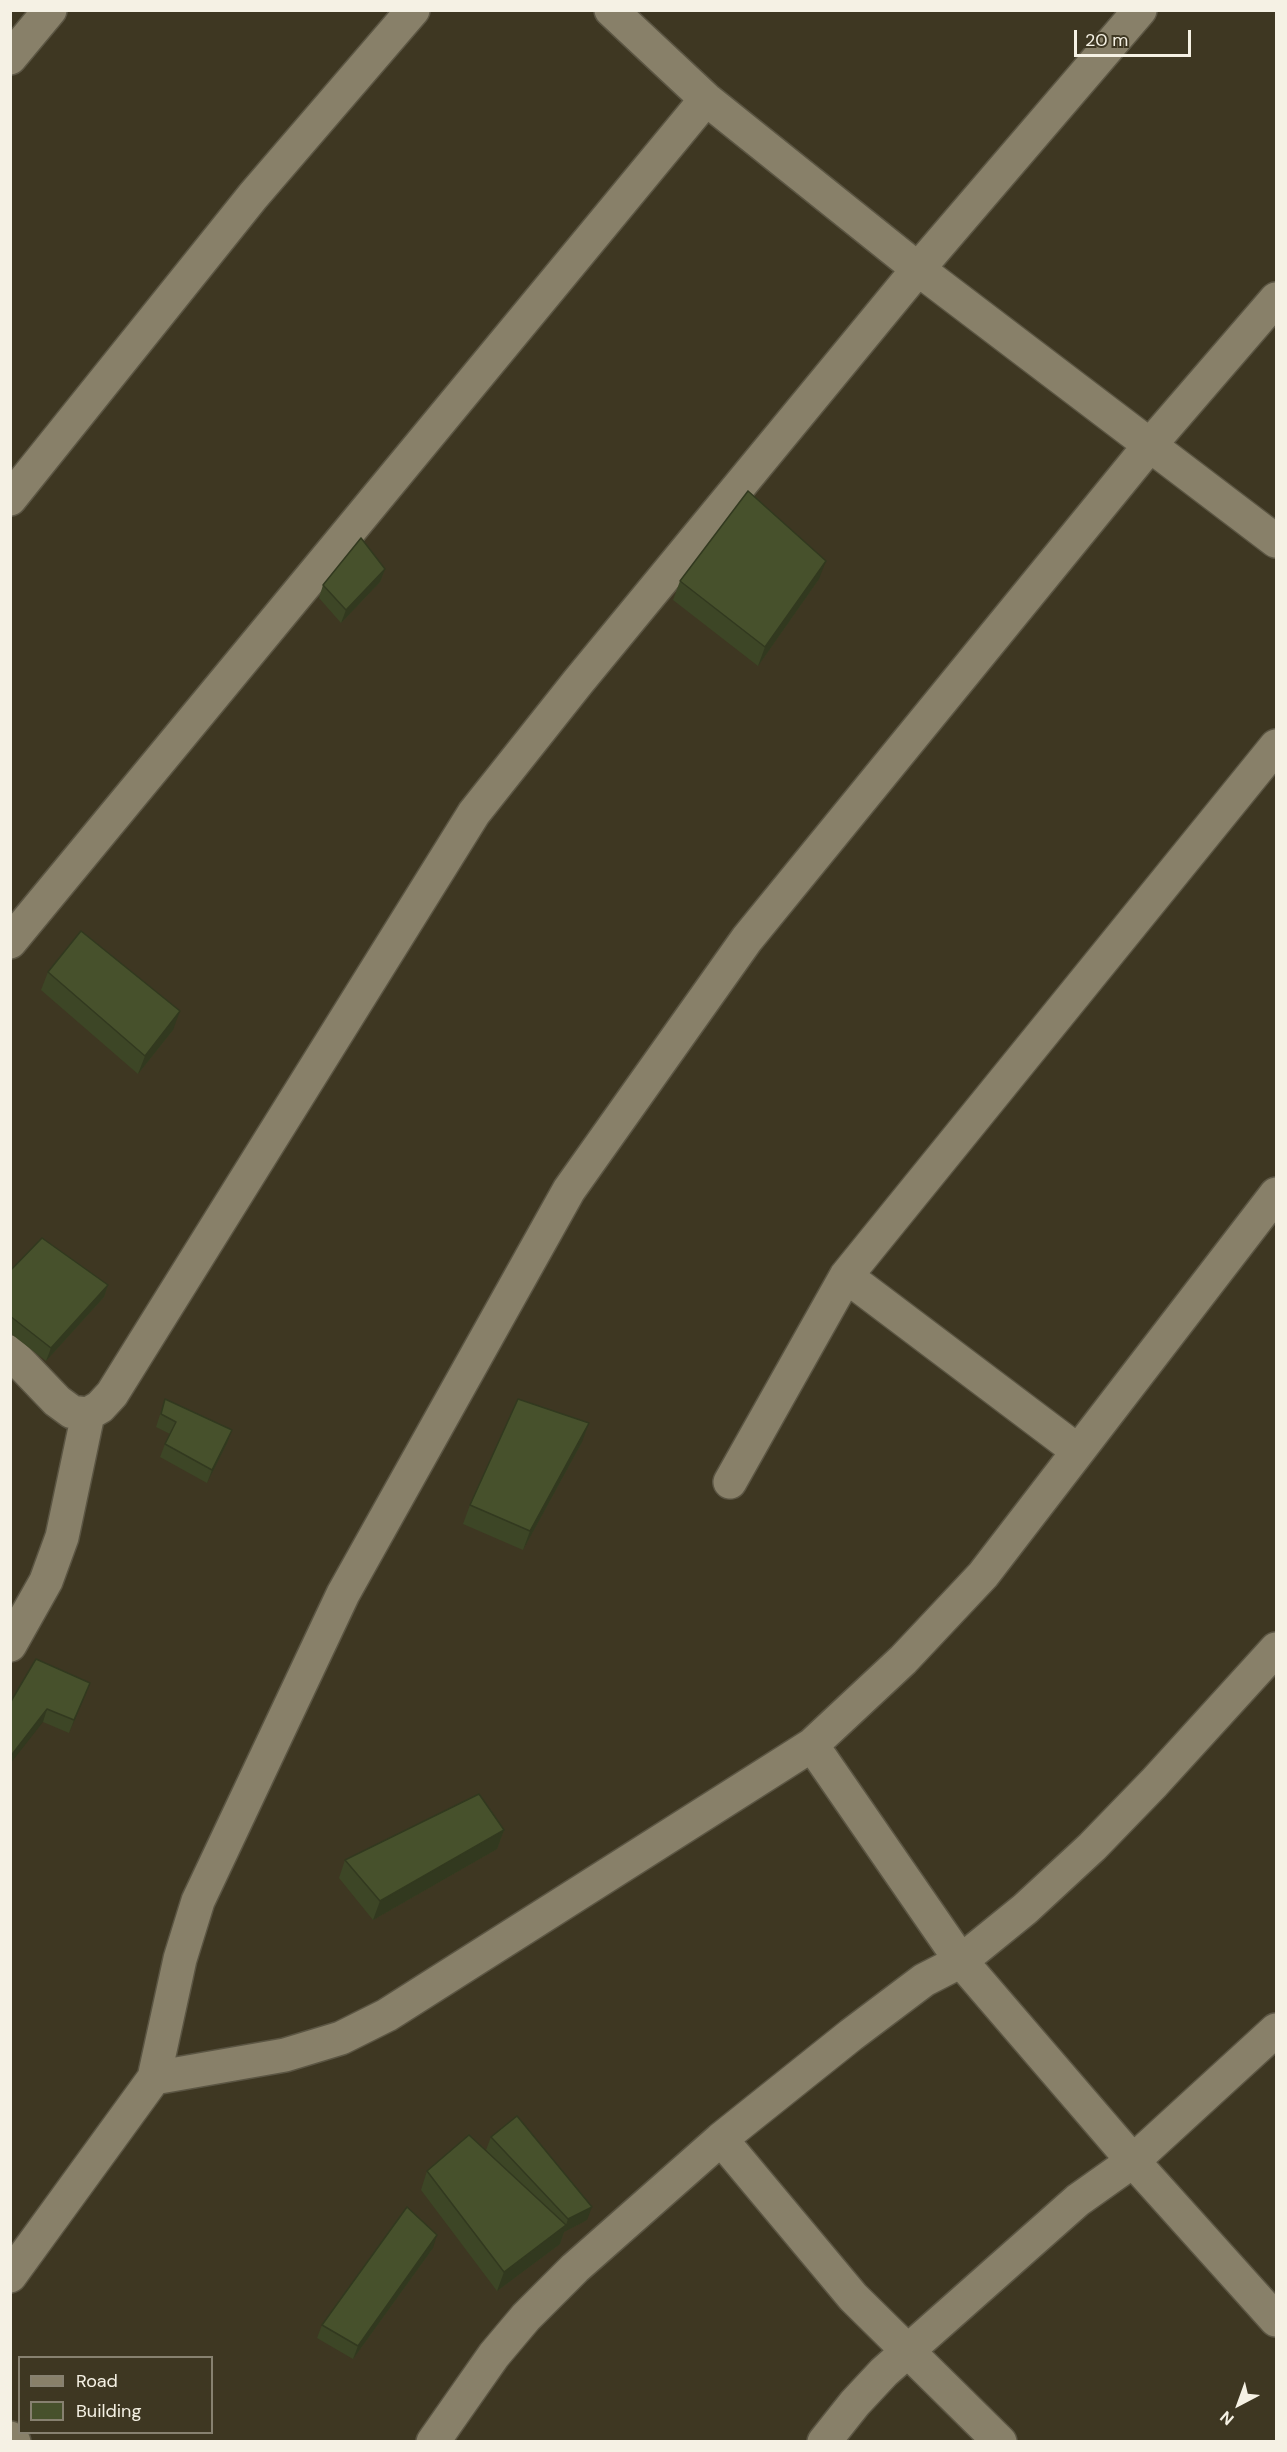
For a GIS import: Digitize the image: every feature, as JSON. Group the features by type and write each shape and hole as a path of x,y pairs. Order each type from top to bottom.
{"street":[{"path":"10,58 50,10"},
{"path":"10,499 253,196 413,10"},
{"path":"611,10 706,99 918,269 1276,541"},
{"path":"10,1352 57,1401 72,1412 88,1414 100,1407 112,1394 474,813 578,682 918,269 1140,10"},
{"path":"10,942 706,99"},
{"path":"10,2276 154,2078 180,1959 198,1901 343,1594 569,1190 747,939 1150,445 1276,299"},
{"path":"730,1482 846,1276 1276,746"},
{"path":"154,2078 285,2055 341,2038 387,2015 812,1745 903,1660 983,1575 1276,1194"},
{"path":"846,1276 1078,1451"},
{"path":"10,1645 46,1581 62,1537 88,1414"},
{"path":"433,2442 494,2355 525,2317 575,2268 721,2139 888,2006 924,1980 961,1961 1025,1910 1092,1847 1221,1713 1276,1649"},
{"path":"812,1745 961,1961 1133,2161 1276,2319"},
{"path":"824,2442 855,2403 908,2350 1078,2200 1133,2161 1276,2030"},
{"path":"721,2139 853,2297 1000,2442"},
{"path":"10,2438 15,2442"}],"building":[{"path":"748,491 826,561 765,647 680,581"},
{"path":"361,538 385,569 346,610 323,585"},
{"path":"81,931 180,1011 145,1056 48,972"},
{"path":"42,1238 108,1285 51,1348 10,1316 10,1271"},
{"path":"165,1399 232,1430 212,1470 165,1444 176,1422 161,1414"},
{"path":"518,1399 589,1423 530,1531 470,1505"},
{"path":"36,1659 90,1683 74,1720 47,1709 10,1757 10,1703"},
{"path":"479,1794 504,1830 380,1901 345,1860"},
{"path":"517,2116 592,2207 568,2219 491,2137"},
{"path":"469,2135 566,2225 504,2272 427,2171"},
{"path":"407,2207 437,2235 358,2346 322,2325"}]}
